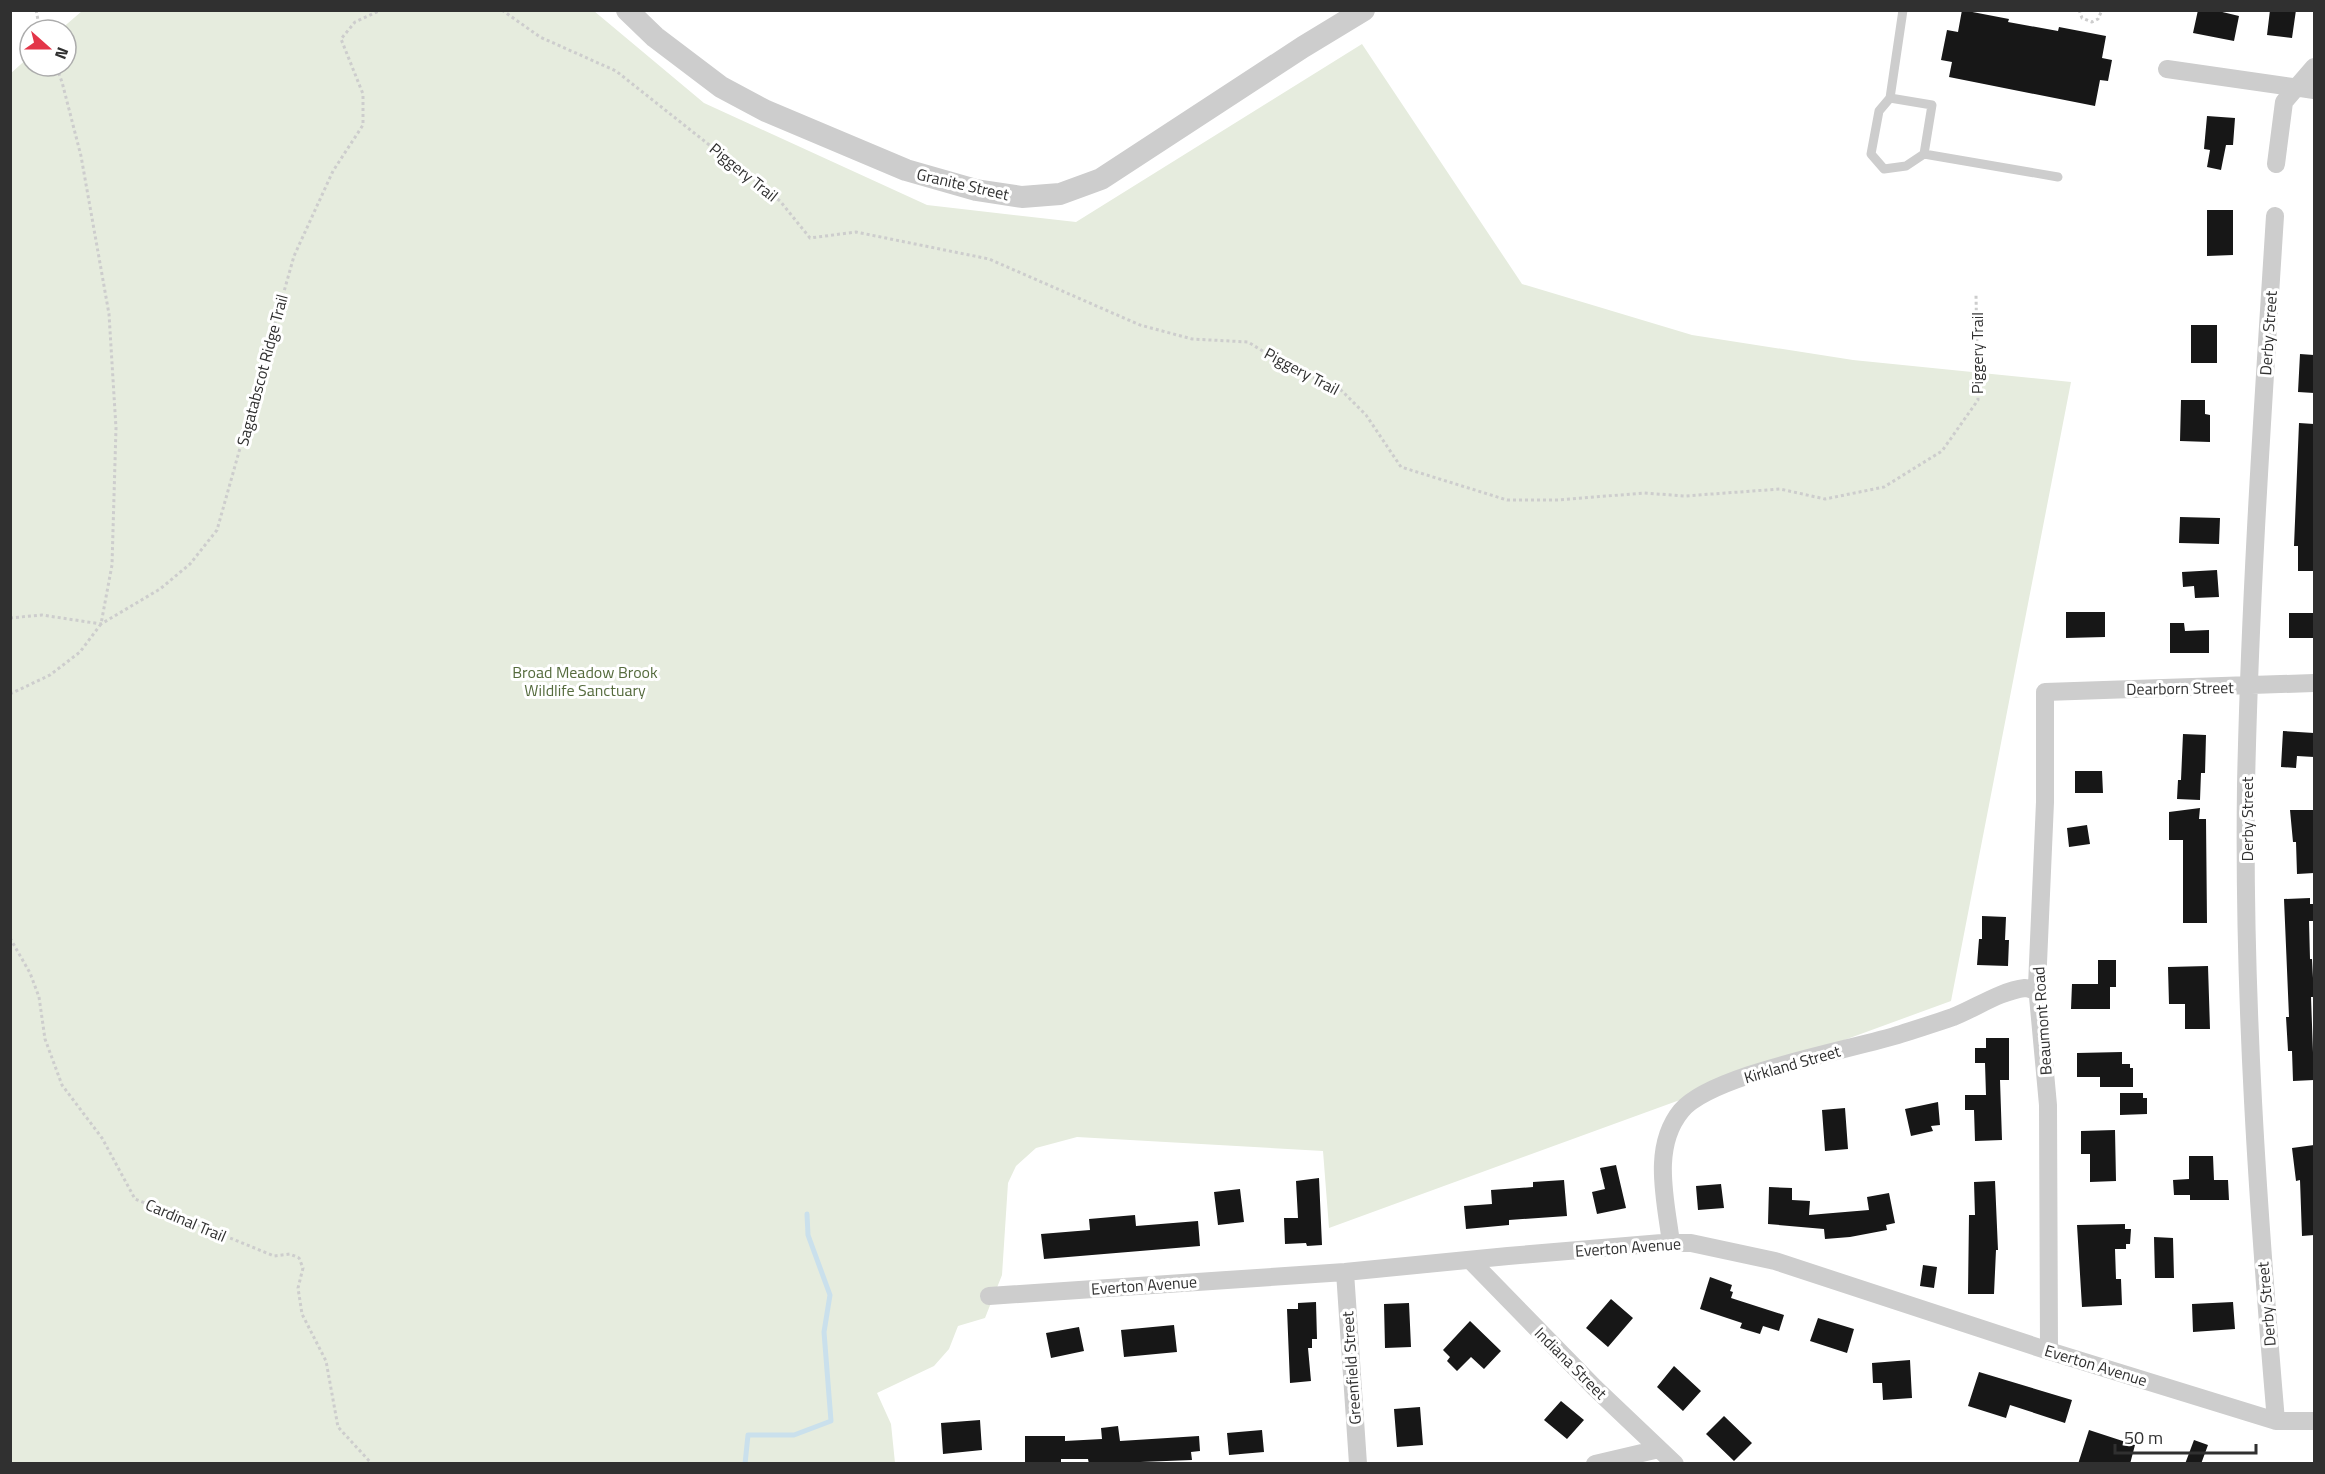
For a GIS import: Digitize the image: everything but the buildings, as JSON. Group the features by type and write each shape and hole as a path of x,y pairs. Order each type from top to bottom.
{"street":[{"name":"Granite Street","path":"627,10 655,37 721,87 766,111 906,170 976,190 1022,197 1060,194 1101,179 1303,46 1364,10"},
{"path":"2276,164 2284,102 2306,89 2314,67"},
{"path":"2167,69 2306,89"},
{"name":"Derby Street","path":"2275,216 2256,525 2246,784 2249,1020 2260,1226 2276,1420"},
{"name":"Dearborn Street","path":"2045,692 2250,687 2314,683"},
{"name":"Beaumont Road","path":"2045,692 2045,802 2037,992 2048,1105 2049,1351"},
{"name":"Kirkland Street","path":"1671,1243 1663,1172 1665,1143 1677,1117 1695,1099 1739,1078 1910,1031 1953,1017 2013,991 2027,988 2037,992"},
{"name":"Everton Avenue","path":"989,1296 1345,1272 1691,1243 1775,1261 2049,1351 2276,1420 2314,1421"},
{"name":"Indiana Street","path":"1470,1260 1595,1388 1675,1464"},
{"name":"Greenfield Street","path":"1345,1272 1358,1464"},
{"path":"1595,1464 1659,1449"}],"lane":[{"path":"1902,10 1902,25 1890,99 1879,111 1871,154 1884,169 1906,166 1924,154 2058,177"},
{"path":"1890,99 1932,105 1924,154"}],"path":[{"name":"Sagatabscot Ridge Trail","path":"101,624 160,589 190,564 217,530 294,256 333,171 363,125 363,94 340,39 355,22 381,10"},
{"name":"Piggery Trail","path":"502,10 540,37 616,71 780,201 810,238 856,232 988,259 1140,325 1192,339 1248,342 1297,372 1338,387 1366,415 1401,468 1507,500 1558,500 1644,493 1708,495 1780,489 1825,499 1884,487 1942,451 1978,400 1977,295"},
{"path":"2079,11 2082,18 2092,22 2098,19 2102,10"},
{"path":"10,694 50,675 80,652 101,624 112,565 116,428 109,314 81,156 60,78"},
{"path":"10,618 42,615 101,624"},
{"name":"Cardinal Trail","path":"10,938 30,973 39,997 45,1039 62,1085 102,1138 135,1199 274,1256 290,1254 299,1258 303,1268 298,1288 302,1314 326,1361 338,1427 372,1464"}],"green space":[{"name":"Broad Meadow Brook Wildlife Sanctuary","path":"82,11 594,11 704,103 927,205 1076,222 1362,44 1522,284 1692,335 1853,360 2071,382 1951,1001 1329,1228 1323,1151 1077,1137 1036,1148 1016,1166 1008,1183 1002,1275 985,1318 958,1326 949,1349 934,1366 877,1393 891,1424 895,1463 11,1463 10,74 18,67 18,78 78,78 78,18 74,18"}],"waterway":[{"path":"745,1464 748,1435 794,1435 831,1421 824,1332 830,1295 808,1235 807,1214"}]}
